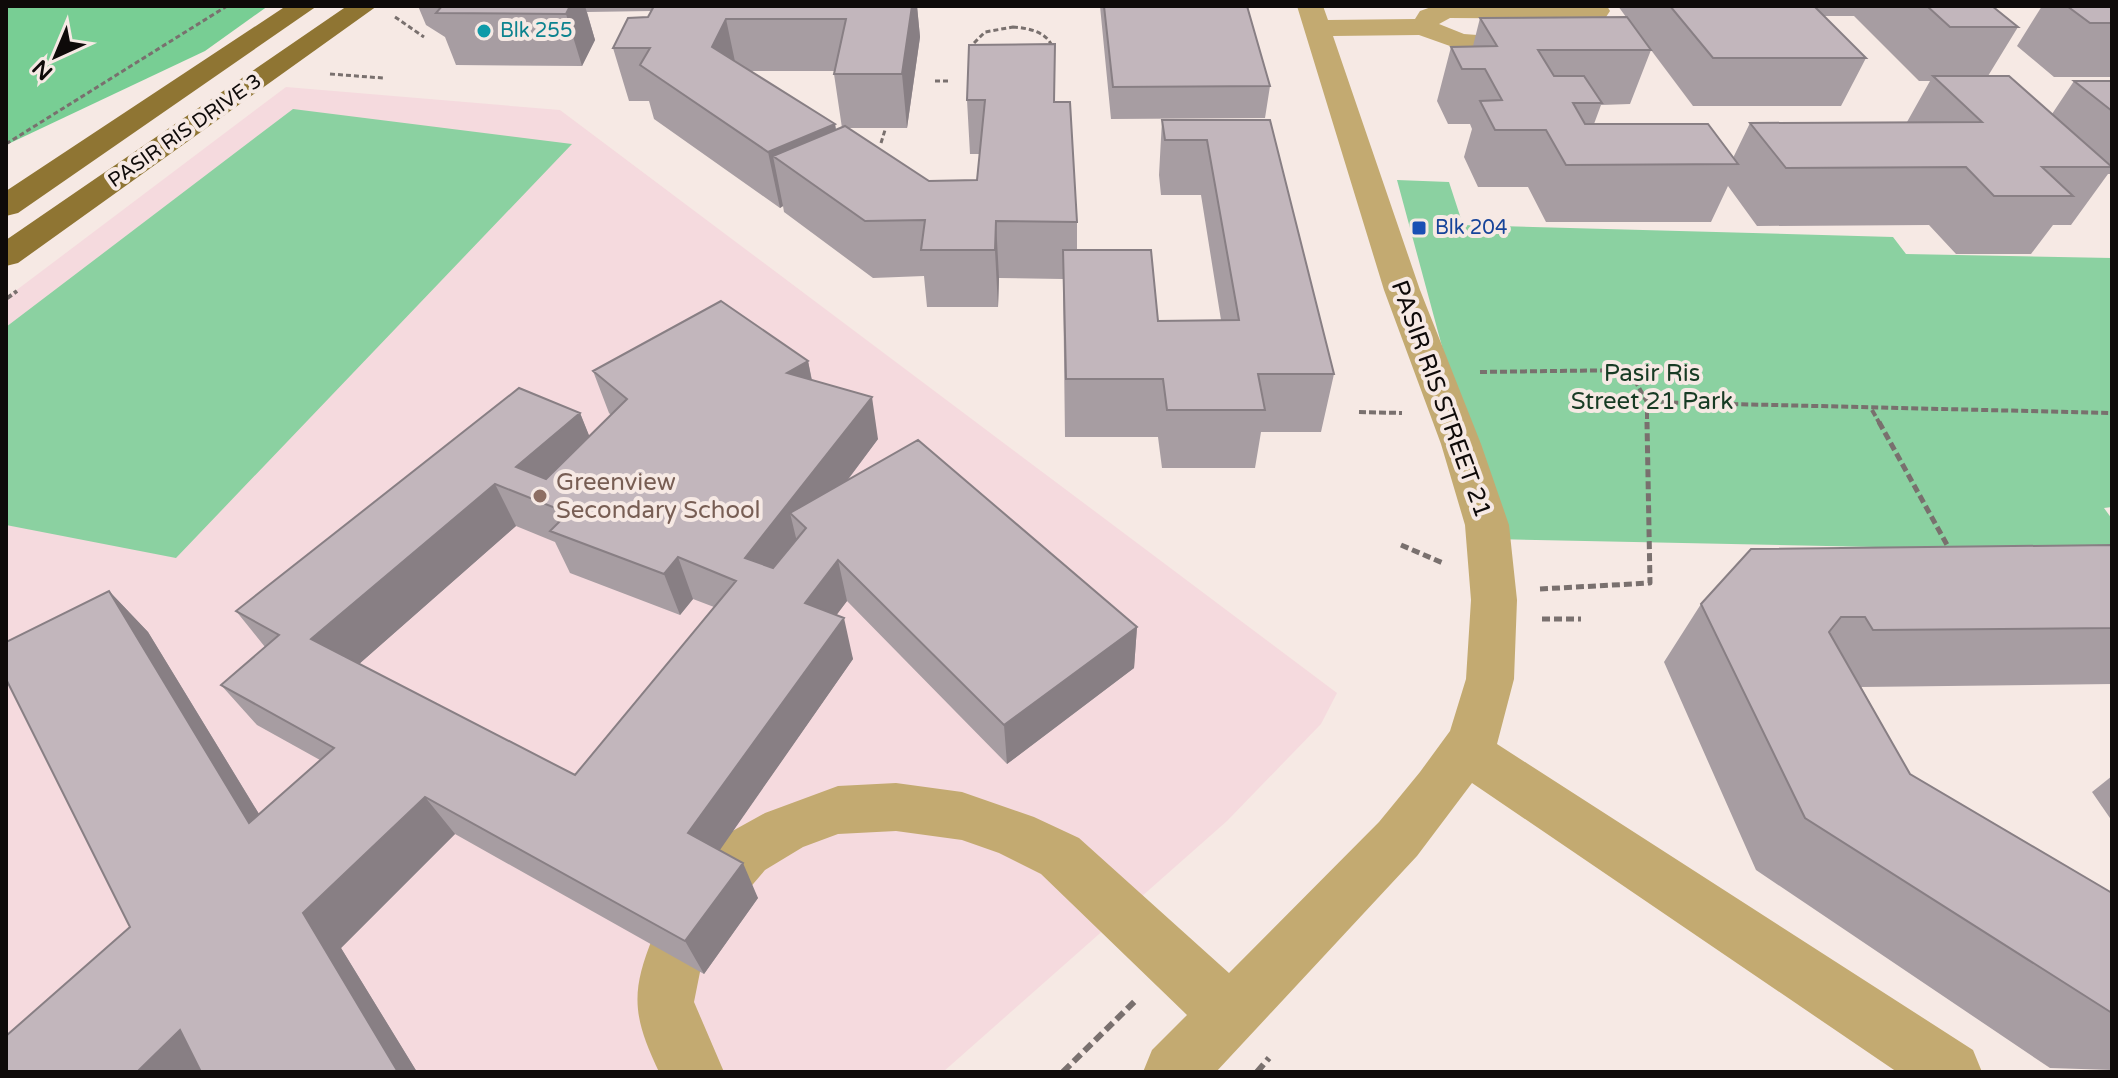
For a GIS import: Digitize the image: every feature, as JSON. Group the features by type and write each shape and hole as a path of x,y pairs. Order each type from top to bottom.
{"main road":[{"name":"PASIR RIS DRIVE 3","path":"6,206 304,6"},
{"name":"PASIR RIS DRIVE 3","path":"6,256 364,6"}],"street":[{"path":"1424,27 1429,17 1447,10 1597,11"},
{"path":"1314,17 1424,27 1438,36 1468,44 1562,46"},
{"name":"PASIR RIS STREET 21","path":"1174,1072 1398,839 1467,752 1490,679 1493,592 1487,525 1435,373 1402,290 1314,17"},
{"path":"1467,752 1951,1072"},
{"path":"722,879 746,852 784,830 838,810 896,807 962,816 1015,834 1060,856 1230,1014"},
{"path":"674,957 664,1002 679,1047 693,1072"}],"path":[{"path":"6,144 227,6"},
{"path":"394,17 424,37"},
{"path":"1013,27 1028,28 1048,38 1051,44 1048,51 1039,57 1011,63 983,57 973,44 977,37 986,32 1013,27"},
{"path":"1010,72 1011,63"},
{"path":"317,73 383,78"},
{"path":"935,81 949,81"},
{"path":"881,143 885,130"},
{"path":"1435,373 1629,370 1647,402 1650,583 1493,592"},
{"path":"1647,402 1872,410 2112,413"},
{"path":"1872,410 1952,554"},
{"path":"1359,412 1392,413"},
{"path":"1401,545 1443,563"},
{"path":"1554,620 1581,619"}],"shaded area":[{"name":"Greenview Secondary School","path":"286,87 560,110 1337,693 1321,724 1227,821 943,1072 6,1072 6,298"}],"green space":[{"path":"6,6 268,6 205,51 6,145"},
{"path":"293,109 572,144 176,558 6,525 6,327"},
{"name":"Pasir Ris Street 21 Park","path":"1397,180 1449,182 1463,225 1893,237 1906,254 2112,258 2112,507 2104,508 2112,519 2112,552 1494,539"}],"building":[{"path":"442,6 570,6 566,14 436,13"},
{"path":"654,6 912,6 902,74 834,74 846,19 726,19 712,47 835,124 768,152 640,65 650,48 613,48 628,18 648,17"},
{"path":"1104,6 1247,6 1270,86 1113,87"},
{"path":"1670,6 1814,6 1866,58 1713,58"},
{"path":"1927,6 1992,6 2018,27 1950,27"},
{"path":"2067,6 2112,6 2112,23 2090,23"},
{"path":"1627,17 1651,50 1538,50 1554,76 1584,76 1602,103 1573,103 1585,124 1708,124 1738,164 1566,165 1546,130 1495,130 1480,101 1502,100 1485,69 1462,69 1451,47 1497,46 1480,18"},
{"path":"1055,44 1054,102 1070,102 1077,222 996,221 995,250 921,250 925,220 865,221 773,156 845,126 929,181 977,180 985,100 967,100 969,45"},
{"path":"1933,76 2009,76 2112,167 2042,167 2073,196 1994,196 1966,167 1786,168 1750,123 1982,122"},
{"path":"2074,81 2112,81 2112,111"},
{"path":"1162,120 1270,120 1334,374 1258,374 1265,410 1167,410 1163,379 1066,379 1063,250 1151,250 1158,321 1239,320 1207,140 1165,140"},
{"path":"721,301 808,361 787,373 872,397 745,558 773,568 806,528 790,513 918,440 1137,627 1004,725 838,560 805,603 844,618 688,833 743,863 685,941 425,797 303,913 398,1072 201,1072 180,1030 137,1072 6,1072 6,1036 130,927 6,679 6,642 109,591 249,823 334,748 221,685 279,635 236,611 519,388 580,413 516,467 546,479 627,399 593,371","holes":["495,484 568,513 550,531 664,574 678,557 736,581 575,775 311,639"]},
{"path":"2112,545 2112,628 1873,630 1865,617 1841,617 1829,632 1910,774 2112,893 2112,1013 1805,818 1701,604 1751,549"}],"place":[{"name":"Blk 255","path":"484,31"},
{"name":"Blk 204","path":"1419,228"},
{"name":"Greenview Secondary School","path":"540,496"}]}
